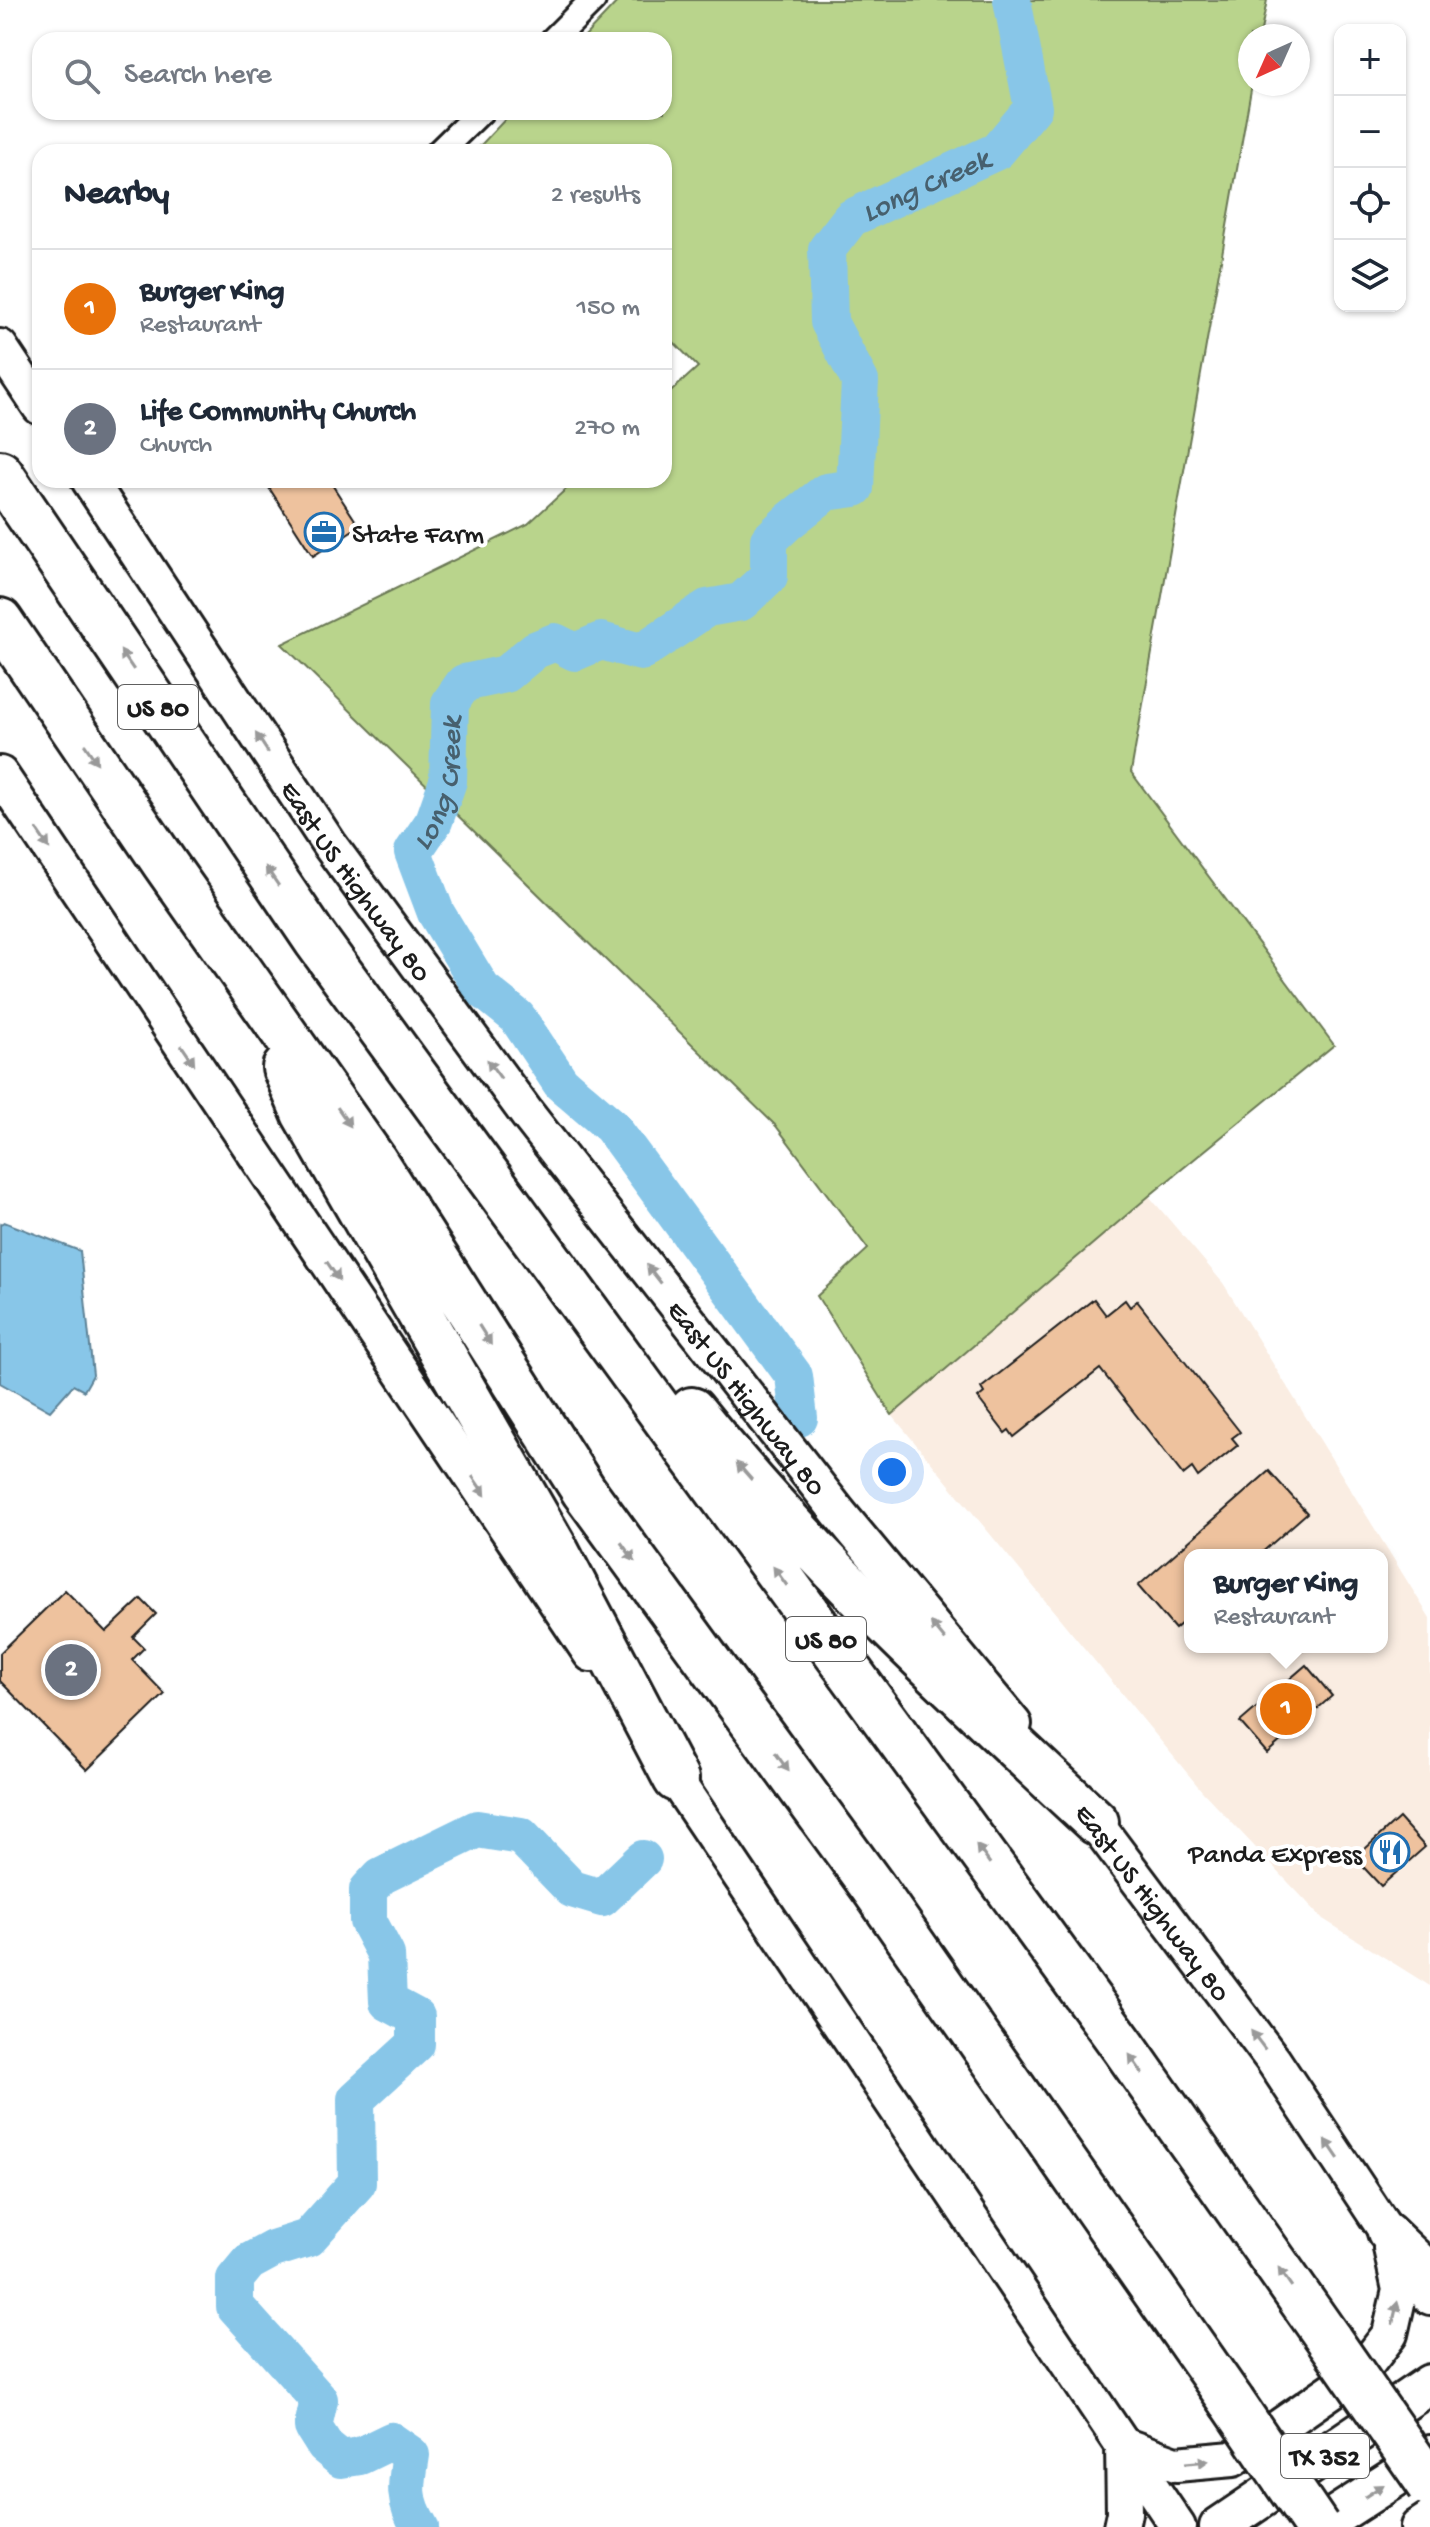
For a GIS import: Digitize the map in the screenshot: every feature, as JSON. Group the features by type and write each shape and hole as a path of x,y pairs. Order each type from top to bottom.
{"highway":[{"name":"US 80","path":"0,473 316,940 1123,2046 1430,2485"},
{"name":"US 80","path":"0,621 375,1162 584,1491 872,1886 1317,2527"},
{"path":"316,940 709,1432 807,1545 897,1637 1096,1822"},
{"path":"250,984 304,1113 553,1545 676,1779"}],"main road":[{"path":"0,347 32,395"},
{"name":"East US Highway 80","path":"94,488 329,844 527,1114 839,1513 1096,1822 1273,2060 1430,2297"},
{"path":"0,774 1178,2527"},
{"path":"1123,2445 1176,2464 1233,2459 1363,2369 1390,2334 1400,2290 1387,2232"},
{"path":"1387,2232 1430,2273"},
{"name":"TX 352","path":"1219,2527 1430,2384"},
{"path":"1121,2527 1124,2513 1123,2445"},
{"name":"TX 352","path":"1317,2527 1430,2455"},
{"path":"1418,2527 1430,2519"}],"street":[{"path":"561,32 593,0"},
{"path":"447,144 472,120"}],"shaded area":[{"path":"1149,1196 1223,1283 1387,1549 1184,1549 1184,1653 1388,1653 1388,1550 1430,1618 1430,1986 1323,1919 1202,1791 892,1415"}],"green space":[{"path":"619,0 1267,0 1262,24 1238,24 1238,96 1250,96 1131,772 1334,1045 1149,1196 892,1415 817,1296 868,1249 776,1126 282,644 528,524 567,488 672,488 672,391 698,367 672,340 672,144 482,144 504,120 672,120 672,32 589,32"}],"water":[{"path":"4,1222 80,1251 93,1375 84,1391 73,1385 50,1411 0,1383 0,1224"}],"building":[{"path":"269,488 334,488 359,526 313,556"},
{"path":"1094,1299 1106,1315 1125,1300 1130,1307 1137,1301 1240,1432 1232,1438 1238,1445 1198,1477 1192,1468 1183,1475 1100,1369 1014,1437 1009,1430 1005,1433 978,1398 984,1393 981,1388"},
{"path":"1269,1471 1307,1513 1266,1549 1184,1549 1184,1621 1175,1629 1138,1586"},
{"path":"65,1590 106,1632 141,1599 156,1614 133,1637 144,1648 132,1660 165,1694 87,1770 0,1681 0,1653"},
{"path":"1306,1665 1332,1696 1267,1753 1240,1722"},
{"name":"Panda Express","path":"1399,1818 1425,1847 1381,1886 1355,1858"}],"waterway":[{"name":"Long Creek","path":"799,1418 794,1376 611,1126 561,1083 517,1017 482,989 436,913 413,852 434,821 448,781 450,703 464,683 506,674 535,650 555,642 575,652 601,641 641,652 707,608 741,602 769,576 769,540 826,492 855,488 860,381 829,322 827,249 851,218 997,151 1033,108 1012,0"},
{"name":"Long Creek","path":"420,2527 407,2492 411,2455 391,2441 360,2456 341,2459 325,2446 313,2427 319,2400 235,2306 235,2279 249,2262 273,2249 308,2238 357,2183 356,2099 416,2044 416,2017 388,2002 386,1955 368,1921 368,1890 381,1876 477,1829 521,1836 572,1889 602,1898 643,1859"}],"place":[{"name":"State Farm","path":"324,532"},
{"name":"Life Community Church","path":"71,1670"},
{"name":"Burger King","path":"1286,1709"},
{"name":"Panda Express","path":"1390,1852"}]}
